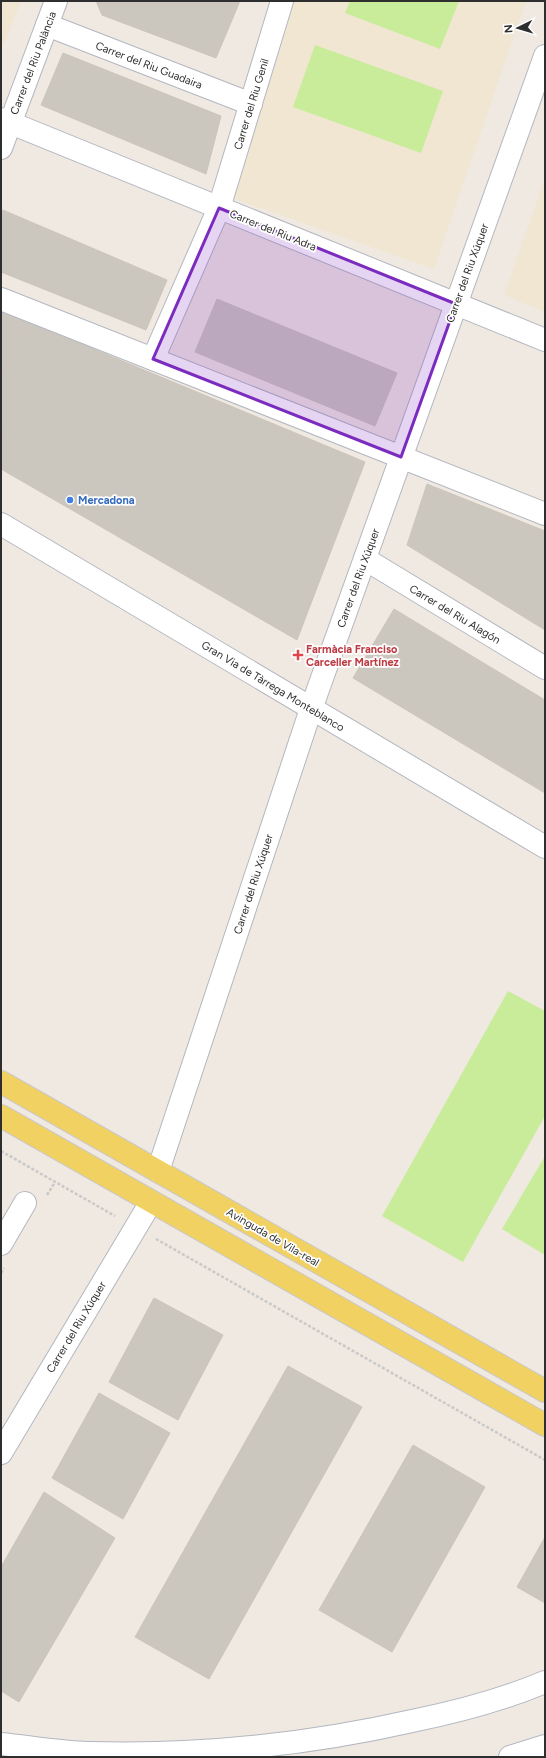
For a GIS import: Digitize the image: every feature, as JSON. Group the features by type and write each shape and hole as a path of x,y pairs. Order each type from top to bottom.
{"main road":[{"name":"Avinguda de Vila-real","path":"1,1082 545,1391"},
{"path":"1,1116 545,1426"}],"street":[{"name":"Carrer del Riu Palància","path":"1,148 6,121 56,1"},
{"name":"Carrer del Riu Genil","path":"153,359 219,208 282,1"},
{"name":"Carrer del Riu Guadaira","path":"47,25 251,104"},
{"name":"Carrer del Riu Xúquer","path":"158,1171 311,709 545,56"},
{"name":"Carrer del Riu Adra","path":"6,121 545,340"},
{"path":"1,299 545,514"},
{"name":"Gran Via de Tàrrega Monteblanco","path":"1,524 545,847"},
{"name":"Carrer del Riu Alagón","path":"365,559 545,668"},
{"name":"Carrer del Riu Xúquer","path":"1,1453 151,1202"},
{"path":"1,1244 25,1203"},
{"path":"1,1744 86,1753 176,1753 286,1743 375,1730 454,1712 545,1682"},
{"path":"510,1757 545,1746"}],"path":[{"path":"1,1151 545,1460"}],"highlighted area":[{"path":"219,208 456,304 401,457 153,359"}],"shaded area":[{"path":"1,1 21,1 1,51"},
{"path":"292,1 526,1 434,269 229,197"},
{"path":"545,178 545,312 504,295"}],"green space":[{"path":"350,1 459,1 440,49 345,13"},
{"path":"315,45 443,91 421,153 293,107"},
{"path":"508,991 545,1011 545,1116 463,1262 382,1216"},
{"path":"545,1156 545,1255 502,1229"}],"building":[{"path":"96,1 240,1 216,58 102,15"},
{"path":"63,53 221,116 206,174 41,105"},
{"path":"3,210 167,280 146,330 1,272 1,217"},
{"path":"217,299 397,373 375,426 195,352"},
{"path":"1,311 24,320 1,380"},
{"path":"24,320 365,462 297,640 1,469 1,439 14,405 1,399 1,380"},
{"path":"1,399 14,405 1,439"},
{"path":"427,484 545,531 545,630 407,545"},
{"path":"394,609 545,700 545,793 353,678"},
{"path":"154,1298 223,1335 178,1420 109,1382"},
{"path":"288,1366 362,1407 209,1679 135,1637"},
{"path":"99,1393 170,1433 123,1519 52,1478"},
{"path":"413,1445 485,1487 392,1652 319,1610"},
{"path":"44,1492 115,1538 19,1702 1,1691 1,1567"},
{"path":"545,1537 545,1603 517,1587"}],"place":[{"name":"Mercadona","path":"70,500"},
{"name":"Farmàcia Franciso Carceller Martínez","path":"298,655"}]}
